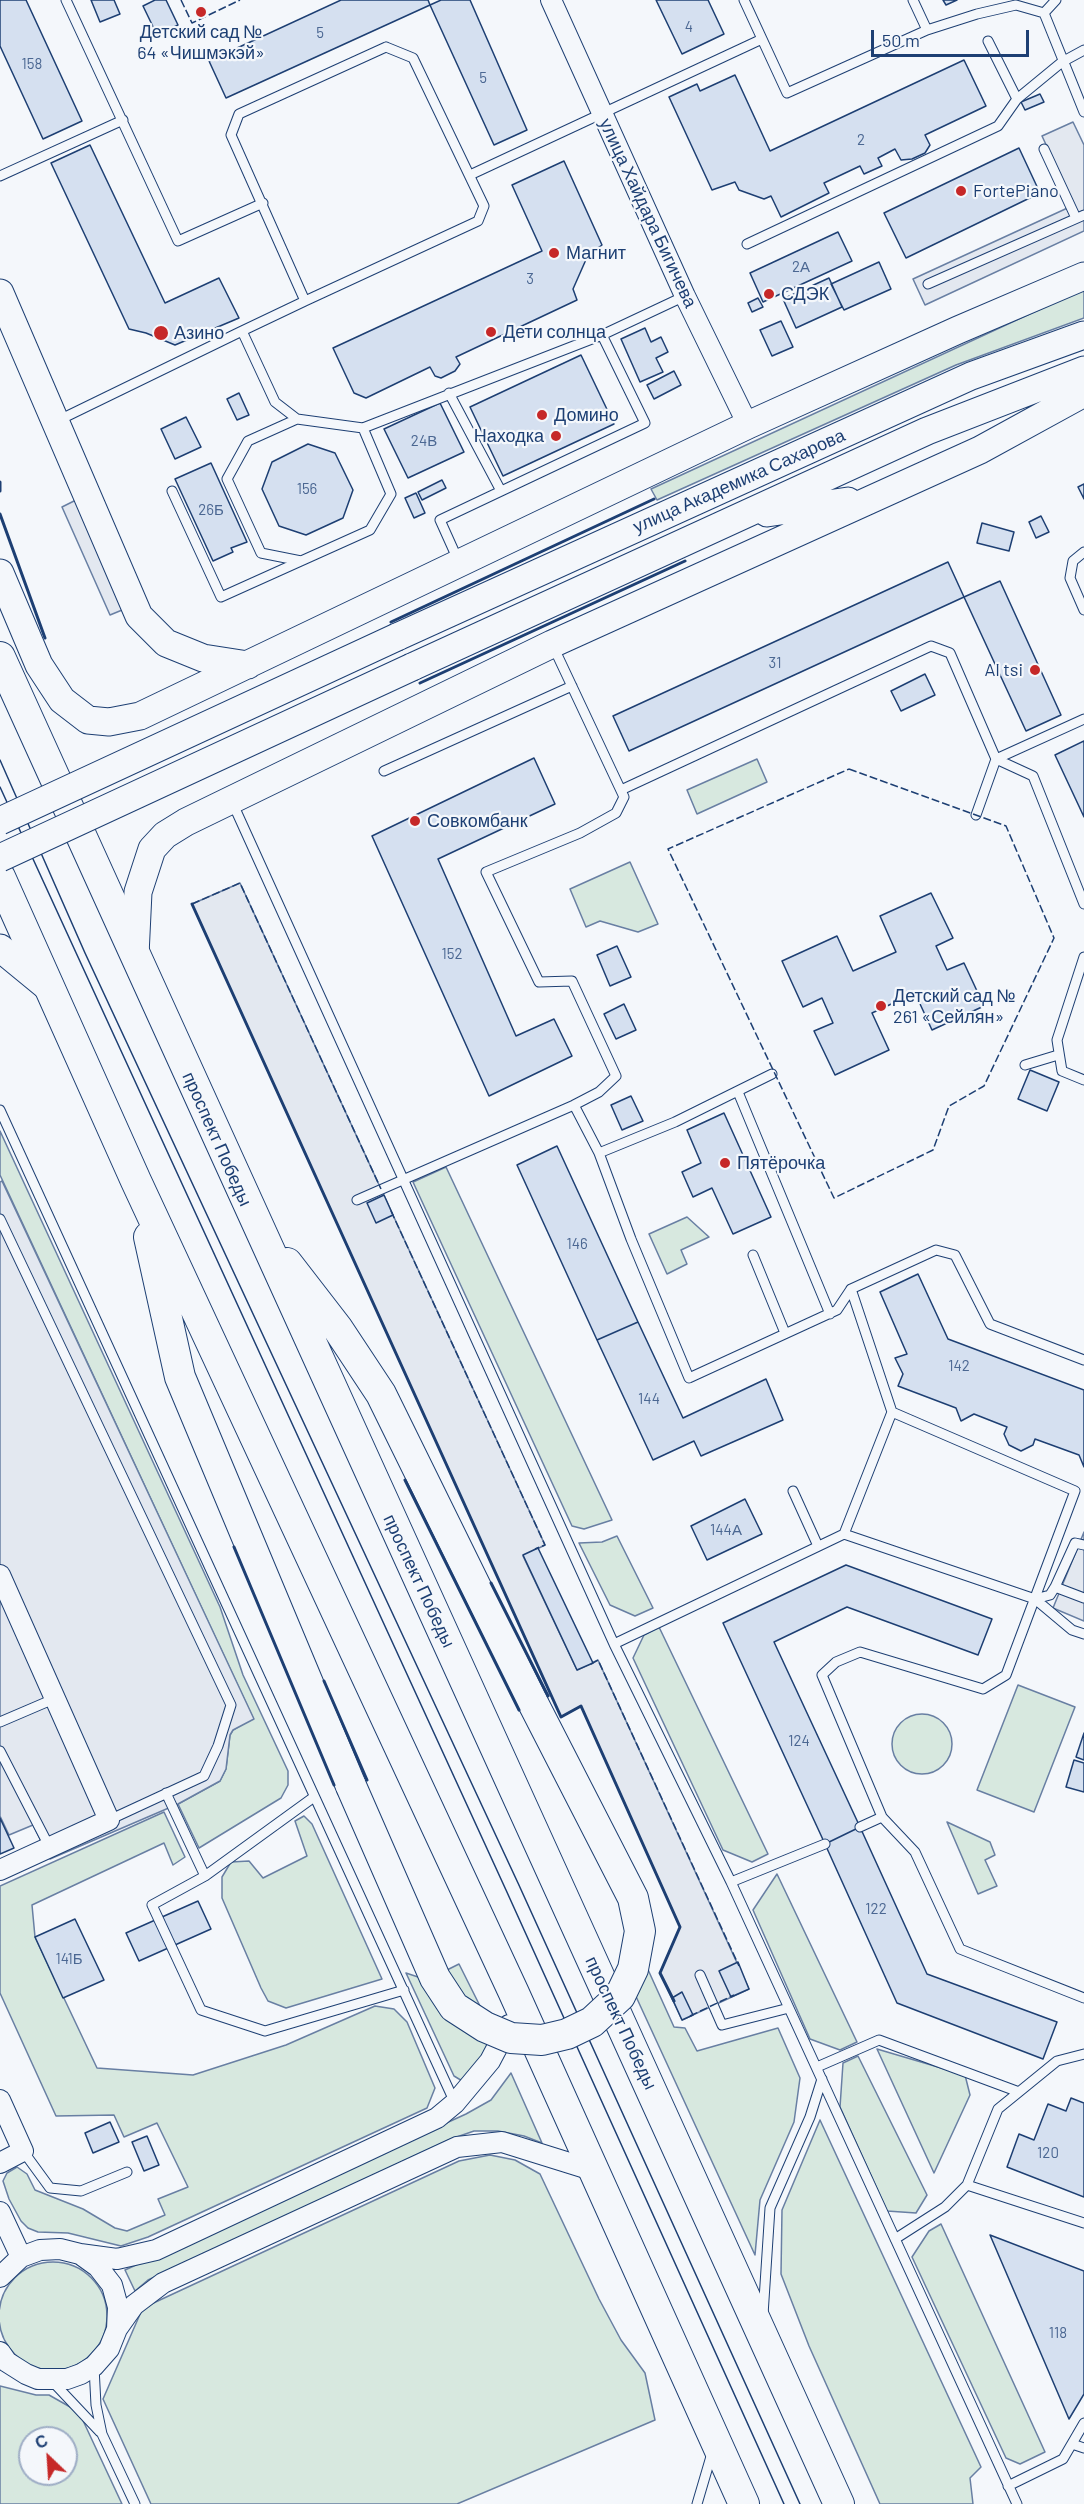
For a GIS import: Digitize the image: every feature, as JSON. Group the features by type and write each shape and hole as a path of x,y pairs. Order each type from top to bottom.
{"main road":[{"path":"0,573 39,665 62,699 88,720 109,722 140,716 748,425 957,330 1084,276"},
{"path":"0,292 139,616 166,643 202,658 248,665"},
{"name":"улица Академика Сахарова","path":"0,821 971,376 1084,335"},
{"path":"0,858 927,431 1084,370"},
{"path":"135,955 138,892 152,849 165,835 186,822 552,644 980,450 1084,393"},
{"path":"736,517 879,497"},
{"name":"проспект Победы","path":"0,657 236,1181 839,2504"},
{"path":"0,877 136,1181 595,2171 744,2504"},
{"path":"0,948 52,990"},
{"path":"136,1181 180,1377 351,1786 435,1978 454,2007 485,2027 511,2038 542,2040 567,2034 592,2022 620,1996 633,1969 640,1931 633,1898 533,1703 381,1394 338,1329 292,1272 236,1181"}],"street":[{"name":"улица Хайдара Бигичева","path":"551,0 685,296 748,425"},
{"path":"0,1575 110,1820 0,1870"},
{"path":"0,2277 21,2257 40,2250 60,2249 117,2259 156,2250 437,2118 455,2103 490,2061 519,2006"},
{"path":"0,2100 23,2151 0,2163"},
{"path":"0,2372 26,2374 52,2380 81,2374 94,2366 109,2349 117,2329 134,2305 163,2283 458,2147 502,2142 595,2171"},
{"path":"0,2212 21,2257"},
{"path":"80,2254 99,2267 112,2285 118,2307 117,2329"},
{"path":"0,2352 7,2362 26,2374"}],"lane":[{"path":"66,0 178,241 263,203"},
{"path":"744,0 787,93 927,30 977,14 1016,5 1044,13"},
{"path":"913,0 927,30"},
{"path":"1044,13 1056,0"},
{"path":"1044,13 1084,112"},
{"path":"470,175 762,39"},
{"path":"988,41 1017,99"},
{"path":"57,422 305,300 478,221 484,206 413,58 386,47 239,114 231,135 305,300"},
{"path":"747,244 998,126 1017,99 1062,62 1084,50"},
{"path":"0,176 123,120"},
{"path":"928,284 1080,217 1044,149"},
{"path":"242,331 275,402 297,419 363,428 602,335 685,296"},
{"path":"459,563 440,520 645,423 602,335"},
{"path":"449,393 501,491"},
{"path":"297,419 248,441 227,479 261,553 301,561"},
{"path":"172,490 221,597 370,530 391,494 363,428"},
{"path":"1084,552 1073,561 1070,578 1084,610"},
{"path":"357,1200 574,1105 599,1092 616,1076 572,981 539,982 486,872 580,833 616,813 624,797 552,644"},
{"path":"621,790 931,646 950,653 996,759 1033,776 1084,904"},
{"path":"384,771 572,686"},
{"path":"976,815 996,759 1084,719"},
{"path":"232,801 614,1644 731,1882 1017,2504"},
{"path":"1084,957 1057,1040 1062,1071 1084,1080"},
{"path":"1024,1065 1058,1055"},
{"path":"599,1153 675,1122 772,1074"},
{"path":"738,1092 830,1314"},
{"path":"574,1105 599,1153 631,1239 689,1378 830,1314 837,1310 851,1290 936,1250 955,1255 990,1324 1084,1360"},
{"path":"0,1110 455,2103"},
{"path":"0,1218 231,1706 218,1746 204,1776 110,1820"},
{"path":"753,1255 785,1333"},
{"path":"844,1534 892,1412 851,1290"},
{"path":"892,1412 1080,1493 1006,1675 983,1689 860,1652 836,1662 822,1675 882,1817 915,1852 960,1949 1084,1998"},
{"path":"793,1491 818,1546"},
{"path":"614,1644 844,1534 1035,1599 1071,1630 1084,1634"},
{"path":"1035,1599 1050,1595 1075,1542 1084,1545"},
{"path":"1055,1587 1084,1598"},
{"path":"0,1722 56,1698"},
{"path":"0,1751 49,1846"},
{"path":"166,1793 205,1876"},
{"path":"315,1797 205,1876 152,1905 201,2010 265,2031 404,1990"},
{"path":"860,1827 882,1817"},
{"path":"731,1882 825,1844"},
{"path":"700,1975 722,2025 789,2008"},
{"path":"817,2067 879,2040 1020,2092"},
{"path":"895,2239 945,2207 967,2185 998,2109 1057,2061 1084,2054"},
{"path":"762,2332 770,2208 810,2117 822,2079"},
{"path":"23,2151 50,2188 81,2191 127,2172"},
{"path":"967,2185 1084,2223"},
{"path":"94,2366 96,2405 102,2434 135,2504"},
{"path":"52,2380 102,2434"},
{"path":"1008,2486 1063,2459 1084,2423"},
{"path":"697,2504 715,2439"},
{"path":"1072,2444 1084,2448"}],"shaded area":[{"path":"1073,122 1084,145 1084,231 925,305 913,279 1074,205 1042,136"},
{"path":"1084,289 1084,318 956,365 657,500 651,489"},
{"path":"78,499 127,608 110,615 62,507"},
{"path":"757,759 767,782 697,814 687,790"},
{"path":"630,862 658,924 638,932 600,921 586,927 570,889"},
{"path":"240,883 545,1545 523,1556 577,1670 598,1660 749,1989 682,2020 660,1973 680,1927 581,1706 561,1717 192,904"},
{"path":"0,1131 220,1607 243,1675 288,1771 288,1785 281,1798 199,1848 178,1804 220,1781 226,1769 230,1735 233,1730 253,1718 0,1175"},
{"path":"446,1167 612,1520 584,1529 572,1526 413,1182"},
{"path":"2,1181 254,1719 233,1730 230,1735 226,1769 220,1781 178,1804 50,1859 33,1825 9,1835 0,1816 0,1182"},
{"path":"687,1217 709,1237 681,1250 687,1264 667,1274 649,1234"},
{"path":"1084,1532 1084,1621 1053,1608"},
{"path":"617,1536 653,1608 635,1616 610,1605 579,1543 602,1542"},
{"path":"659,1627 768,1854 752,1862 723,1850 633,1658 644,1635"},
{"path":"1018,1685 1075,1707 1034,1812 977,1790"},
{"path":"922,1714 943,1723 952,1744 943,1765 922,1774 901,1765 892,1744 901,1723"},
{"path":"164,1812 185,1857 173,1865 164,1843 32,1905 35,1937 97,2068 193,2075 286,2045 375,2006 394,2009 407,2022 435,2088 427,2108 148,2237 121,2246 68,2233 38,2232 28,2228 21,2221 9,2199 3,2181 7,2173 17,2167 27,2174 35,2190 83,2209 115,2228 127,2231 165,2215 158,2199 188,2187 157,2123 124,2137 114,2115 56,2116 0,1993 0,1886"},
{"path":"304,1816 312,1824 382,1979 286,2008 268,2001 261,1988 222,1898 222,1877 231,1862 249,1861 263,1878 307,1856 295,1821"},
{"path":"947,1822 990,1842 995,1855 985,1860 997,1886 978,1894"},
{"path":"777,1874 857,2042 840,2050 810,2039 753,1910"},
{"path":"645,1963 674,2027 685,2028 697,2051 778,2028 800,2078 794,2122 760,2200 755,2255 633,1990"},
{"path":"459,1964 482,2010 489,2037 485,2054 464,2082 454,2076 406,1973 427,1980"},
{"path":"877,2049 965,2075 970,2095 934,2173"},
{"path":"858,2056 927,2195 916,2213 887,2211 840,2107 843,2063"},
{"path":"511,2073 542,2143 524,2136 498,2131 474,2131 451,2139 148,2280 135,2291 125,2270 466,2114 491,2100"},
{"path":"820,2120 981,2467 970,2478 973,2504 880,2504 809,2346 781,2274 782,2210"},
{"path":"490,2155 515,2160 540,2174 599,2299 621,2340 645,2373 655,2420 457,2504 151,2504 103,2399 141,2312 147,2306 459,2161"},
{"path":"941,2224 1045,2452 1020,2464 1006,2458 912,2257 929,2231"},
{"path":"53,2262 74,2266 91,2278 103,2295 107,2316 103,2337 91,2354 74,2366 53,2370 32,2366 15,2354 3,2337 -1,2316 3,2295 15,2278 32,2266"},
{"path":"0,2386 36,2395 49,2395 79,2412 122,2504 0,2504"}],"building":[{"path":"0,0 26,0 82,121 43,139 0,46"},
{"path":"91,0 114,0 120,14 100,22"},
{"path":"155,0 166,0 178,25 157,35 143,6"},
{"path":"341,0 428,0 430,5 226,98 209,61"},
{"path":"441,0 470,0 527,130 494,145 430,5"},
{"path":"656,0 708,0 724,34 682,54"},
{"path":"943,0 957,0 946,5"},
{"path":"964,60 986,106 925,135 930,145 925,153 912,159 901,160 895,149 878,158 882,166 864,174 860,166 824,183 829,193 781,217 771,196 764,199 739,190 735,182 712,190 669,97 697,84 700,91 735,75 770,151"},
{"path":"1040,94 1044,102 1025,110 1021,102"},
{"path":"90,145 165,303 219,278 239,318 175,345 146,333 129,329 51,163"},
{"path":"1019,148 1040,193 906,258 884,213"},
{"path":"564,161 602,245 588,255 573,289 577,300 456,357 460,364 455,371 441,378 435,376 430,367 366,398 354,393 333,348 542,251 512,185"},
{"path":"838,232 852,261 763,302 750,273"},
{"path":"879,262 891,289 844,310 831,284"},
{"path":"829,278 842,307 796,328 783,299"},
{"path":"758,298 763,307 752,312 748,303"},
{"path":"781,321 793,347 772,356 760,330"},
{"path":"645,328 651,342 661,337 668,352 656,358 663,372 640,382 621,339"},
{"name":"Домино","path":"581,355 614,424 503,476 470,407"},
{"path":"674,371 681,385 654,399 647,385"},
{"path":"239,393 249,415 237,420 227,399"},
{"path":"440,403 464,452 408,478 384,429"},
{"path":"186,417 201,447 175,459 161,429"},
{"path":"308,444 335,453 353,490 343,518 306,535 279,526 262,489 272,462"},
{"path":"211,463 247,542 231,548 233,552 213,561 175,479"},
{"path":"442,480 446,488 422,500 418,492"},
{"path":"1084,484 1084,499 1078,487"},
{"path":"416,493 425,513 414,518 405,498"},
{"path":"1041,516 1049,532 1036,538 1029,522"},
{"path":"982,523 1014,532 1009,551 977,543"},
{"path":"948,562 964,597 629,751 613,716"},
{"path":"1000,581 1061,715 1026,731 964,597"},
{"path":"925,674 935,695 901,711 891,691"},
{"path":"1084,741 1084,817 1055,755"},
{"path":"534,758 555,804 438,859 516,1036 554,1019 572,1056 489,1096 372,836"},
{"path":"931,893 953,938 936,946 947,970 964,963 984,1006 932,1030 915,993 872,1013 889,1050 835,1075 814,1031 833,1023 822,998 803,1007 782,961 837,936 853,971 896,952 880,916"},
{"path":"617,946 631,977 610,986 597,955"},
{"path":"624,1004 636,1030 616,1039 604,1014"},
{"path":"1030,1070 1059,1082 1047,1111 1018,1099"},
{"path":"631,1096 643,1121 622,1130 611,1105"},
{"path":"724,1113 771,1217 733,1234 712,1188 693,1197 682,1172 701,1163 687,1130"},
{"path":"557,1146 638,1322 597,1340 517,1165"},
{"path":"384,1195 393,1215 376,1223 367,1203"},
{"path":"918,1274 948,1339 1084,1390 1084,1467 1079,1455 1035,1439 1033,1445 1021,1451 1009,1445 1004,1434 1007,1427 974,1414 961,1421 956,1408 898,1386 903,1374 895,1358 907,1354 880,1292"},
{"path":"638,1322 683,1418 766,1379 783,1420 701,1456 694,1441 653,1460 597,1340"},
{"path":"745,1499 762,1534 707,1560 691,1526"},
{"path":"538,1548 593,1663 577,1670 523,1555"},
{"path":"846,1565 992,1619 978,1655 847,1607 774,1642 860,1827 825,1844 723,1623"},
{"path":"1084,1733 1084,1760 1076,1757"},
{"path":"1074,1760 1084,1763 1084,1792 1066,1787"},
{"path":"0,1818 14,1848 0,1854"},
{"path":"860,1827 927,1974 1057,2022 1043,2059 897,2003 825,1844"},
{"path":"198,1901 211,1929 139,1961 126,1933"},
{"path":"75,1919 104,1980 63,1998 35,1937"},
{"path":"738,1962 749,1989 731,1997 719,1971"},
{"path":"682,1992 693,2015 682,2020 672,1998"},
{"path":"1071,2098 1084,2103 1084,2197 1007,2167 1019,2134 1034,2140 1048,2104 1066,2111"},
{"path":"110,2122 119,2142 93,2153 85,2133"},
{"path":"147,2136 159,2165 144,2171 132,2142"},
{"path":"990,2235 1084,2271 1084,2394 1069,2419"}],"tram line":[{"path":"0,760 85,953 518,1883 800,2504"},
{"path":"0,787 506,1890 784,2504"}],"fence":[{"path":"181,0 192,23 240,0"},
{"path":"849,769 1006,826 1054,938 984,1086 949,1106 933,1150 834,1198 668,849 849,769"},
{"path":"192,904 240,883 381,1189"},
{"path":"391,1211 545,1545 535,1549"},
{"path":"591,1664 598,1660 739,1966"},
{"path":"690,2016 734,1995"}],"wall":[{"path":"0,482 0,491"},
{"path":"391,622 654,499"},
{"path":"0,514 45,638"},
{"path":"420,683 685,561"},
{"path":"192,904 561,1717 581,1706 680,1927 660,1973 674,2001"},
{"path":"405,1480 519,1710"},
{"path":"234,1547 334,1785"},
{"path":"491,1583 548,1696"},
{"path":"324,1681 367,1780"}],"place":[{"name":"Детский сад № 64 «Чишмэкэй»","path":"201,12"},
{"name":"FortePiano","path":"961,191"},
{"name":"Магнит","path":"554,253"},
{"name":"СДЭК","path":"769,294"},
{"name":"Дети солнца","path":"491,332"},
{"name":"Азино","path":"161,333"},
{"name":"Домино","path":"542,415"},
{"name":"Находка","path":"556,436"},
{"name":"Al tsi","path":"1035,670"},
{"name":"Совкомбанк","path":"415,821"},
{"name":"Детский сад № 261 «Сейлян»","path":"881,1006"},
{"name":"Пятёрочка","path":"725,1163"}]}
